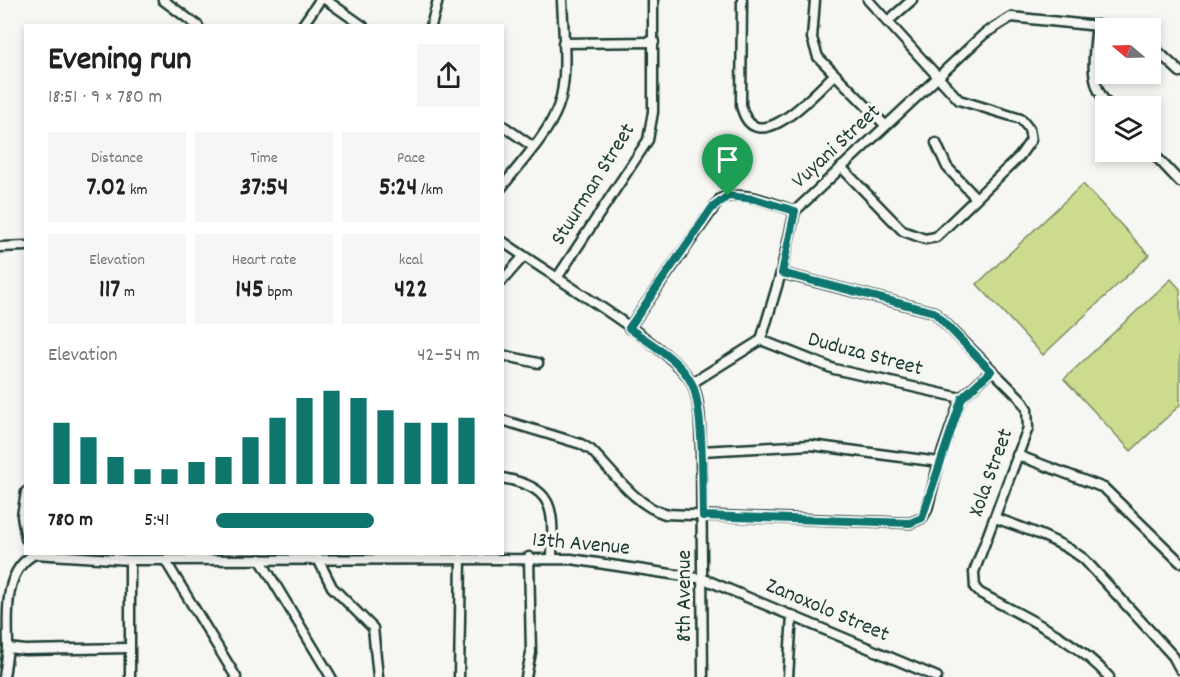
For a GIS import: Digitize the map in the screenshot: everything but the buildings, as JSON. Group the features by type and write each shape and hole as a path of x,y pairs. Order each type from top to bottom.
{"street":[{"path":"163,0 195,24"},
{"path":"303,24 320,0"},
{"path":"326,0 360,24"},
{"path":"432,24 438,0"},
{"path":"504,184 550,122 561,96 562,0"},
{"name":"Stuurman Street","path":"557,278 648,140 652,127 653,0"},
{"path":"742,0 741,105 743,115 749,123 759,127 781,123 834,75"},
{"path":"815,0 812,38 814,48 834,75 885,125"},
{"path":"841,167 903,231 925,239 936,237 1019,158 1031,140 1031,132 1021,119 959,100 868,0"},
{"path":"887,22 912,0"},
{"path":"181,24 185,16"},
{"name":"Vuyani Street","path":"761,340 782,273 795,211 885,125 996,24 1011,17 1095,25"},
{"path":"563,43 654,42"},
{"path":"1095,52 1093,78 1096,89 1101,96"},
{"path":"1161,55 1180,72"},
{"path":"504,126 532,146"},
{"path":"936,143 948,167 976,198"},
{"path":"1161,162 1180,182"},
{"path":"629,328 720,199 740,196 795,211"},
{"path":"504,242 629,328 670,360 692,383 761,340"},
{"path":"0,247 24,246"},
{"path":"504,279 523,256"},
{"name":"Xola Street","path":"782,273 934,312 1020,398 1027,409 1028,428 974,572 975,588 980,593 1043,627 1087,657 1109,677"},
{"name":"Duduza Street","path":"761,340 834,369 962,398"},
{"path":"504,355 538,363"},
{"path":"504,421 581,444 591,450 652,510 665,514 910,523 922,518 927,510 939,462 962,398 991,371"},
{"name":"8th Avenue","path":"692,383 699,420 701,451 704,579 703,677"},
{"path":"701,451 811,445 939,462"},
{"path":"1017,455 1104,488 1180,562"},
{"path":"504,478 523,482 539,490 550,505 553,524 552,557"},
{"path":"24,504 22,516 24,528"},
{"path":"995,518 1049,538 1084,559 1173,656 1180,669"},
{"path":"4,677 8,648 9,599 14,576 24,560 33,555"},
{"name":"13th Avenue","path":"51,555 130,560 552,557 704,579"},
{"path":"526,677 531,652 529,557"},
{"path":"459,677 461,558"},
{"path":"260,559 331,677"},
{"path":"318,559 332,587 373,628 378,677"},
{"path":"130,560 129,673 135,677"},
{"path":"165,560 236,677"},
{"name":"Zanoxolo Street","path":"704,579 937,677"},
{"path":"788,677 792,615"},
{"path":"8,648 25,650 129,648"}],"green space":[{"path":"1083,184 1149,255 1043,355 977,284"},
{"path":"1171,279 1180,289 1180,405 1131,451 1064,379"}],"route":[{"path":"728,196 755,199 795,211 782,273 934,312 991,371 962,398 939,462 927,510 922,518 910,523 703,516 699,420 692,383 677,365 629,328 712,208 720,199 728,196"}]}
